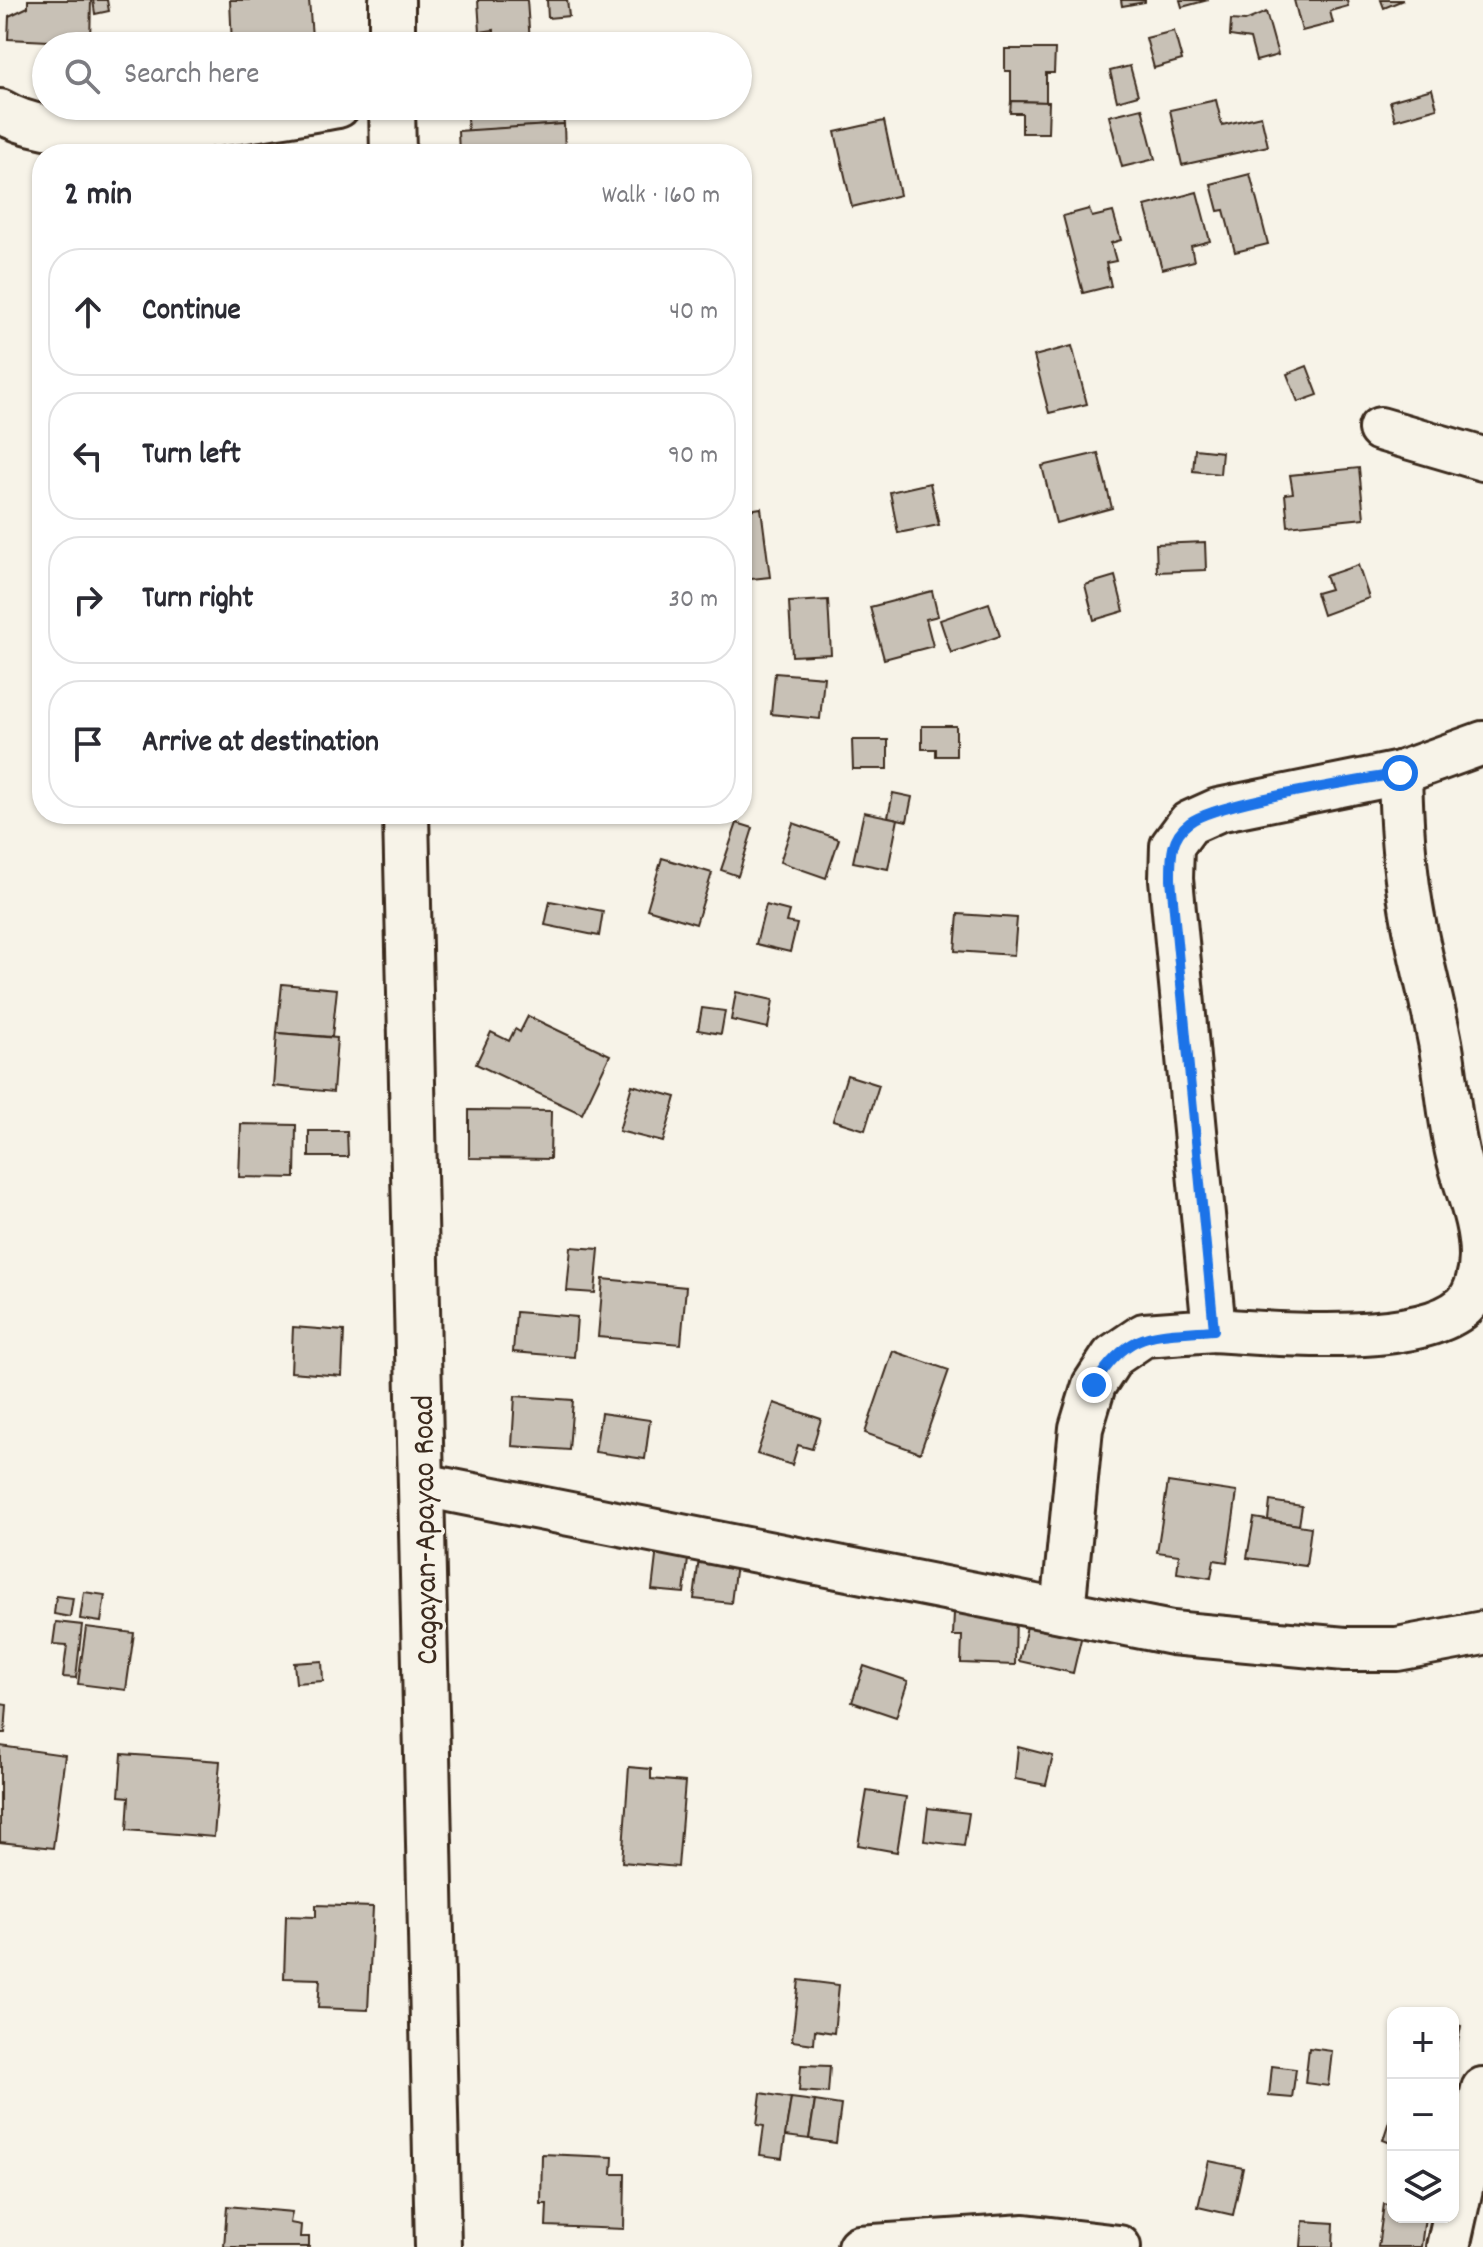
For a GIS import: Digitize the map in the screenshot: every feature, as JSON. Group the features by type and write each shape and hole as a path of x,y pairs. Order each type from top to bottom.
{"main road":[{"path":"392,0 392,32"},
{"path":"392,120 393,144"},
{"name":"Cagayan-Apayao Road","path":"406,824 438,2247"}],"street":[{"path":"0,111 19,123 85,132 217,126 253,120"},
{"path":"1380,429 1483,459"},
{"path":"1214,1330 1171,879 1172,846 1189,823 1218,810 1400,773 1483,743"},
{"path":"1063,1611 1081,1428 1094,1385 1113,1356 1144,1335 1214,1330 1293,1335 1410,1329 1443,1320 1465,1305 1476,1286 1481,1256 1473,1205 1458,1156 1440,1043 1410,903 1402,847 1400,773"},
{"path":"423,1485 850,1572 1172,1633 1345,1649 1397,1649 1483,1633"},
{"path":"1448,2247 1481,2102"},
{"path":"859,2247 1025,2236 1119,2247"}],"building":[{"path":"28,0 91,0 90,32 32,32 32,40 8,39 9,16 28,7"},
{"path":"93,0 107,0 109,11 95,14"},
{"path":"230,0 309,0 312,32 231,32"},
{"path":"478,0 527,0 529,32 480,32"},
{"path":"547,0 567,0 569,16 548,18"},
{"path":"1121,0 1145,0 1145,2 1122,6"},
{"path":"1180,0 1208,0 1182,7"},
{"path":"1294,0 1347,0 1348,6 1330,11 1333,23 1302,31"},
{"path":"1381,0 1403,0 1384,8"},
{"path":"1266,12 1278,55 1256,61 1250,39 1230,36 1231,20 1245,21"},
{"path":"1174,31 1182,60 1154,68 1146,38"},
{"path":"1005,49 1055,49 1054,73 1046,73 1046,102 1011,101 1011,71 1005,71"},
{"path":"1130,66 1138,95 1117,101 1110,71"},
{"path":"1432,89 1437,108 1395,120 1390,101"},
{"path":"1216,100 1222,125 1261,116 1268,146 1182,165 1170,110"},
{"path":"1011,101 1049,102 1048,133 1022,133 1022,113 1010,113"},
{"path":"1142,108 1155,159 1122,167 1109,116"},
{"path":"467,120 564,120 564,124 468,131"},
{"path":"884,121 900,195 852,207 835,132"},
{"path":"564,124 565,144 459,144 458,131"},
{"path":"1250,174 1268,244 1235,252 1224,210 1218,211 1211,184"},
{"path":"1197,192 1210,241 1191,246 1194,261 1162,269 1145,206"},
{"path":"1089,209 1092,217 1113,212 1121,240 1111,243 1116,261 1106,263 1111,286 1083,293 1063,216"},
{"path":"1072,346 1087,404 1049,413 1034,356"},
{"path":"1307,366 1318,395 1298,402 1287,374"},
{"path":"1195,449 1222,452 1220,474 1193,471"},
{"path":"1098,453 1112,508 1056,523 1042,466"},
{"path":"1359,468 1364,518 1288,526 1285,494 1293,493 1290,475"},
{"path":"930,483 939,525 898,533 890,492"},
{"path":"761,508 770,577 752,579 752,509"},
{"path":"1205,542 1206,570 1157,572 1156,544"},
{"path":"1358,565 1369,598 1323,615 1316,593 1330,589 1325,576"},
{"path":"1115,576 1124,611 1094,620 1085,585"},
{"path":"932,591 938,616 926,619 933,646 884,659 870,607"},
{"path":"828,600 831,654 792,656 789,602"},
{"path":"989,603 1000,636 951,653 940,620"},
{"path":"775,673 824,677 820,719 771,714"},
{"path":"922,726 956,726 956,756 936,756 936,749 922,749"},
{"path":"852,740 888,740 888,769 853,769"},
{"path":"893,793 912,797 907,821 888,817"},
{"path":"864,812 898,819 888,869 853,862"},
{"path":"793,823 839,839 826,878 780,862"},
{"path":"737,824 753,828 738,876 721,870"},
{"path":"662,858 712,873 696,924 647,909"},
{"path":"550,901 603,911 599,936 545,925"},
{"path":"766,905 789,911 786,922 797,924 790,952 756,944"},
{"path":"958,914 1017,918 1014,955 955,951"},
{"path":"282,984 337,989 332,1037 277,1033"},
{"path":"736,992 773,1000 768,1028 731,1020"},
{"path":"702,1008 725,1011 721,1034 698,1030"},
{"path":"528,1016 610,1055 582,1114 476,1064 491,1032 509,1041 515,1029 520,1032"},
{"path":"277,1033 337,1038 333,1092 273,1086"},
{"path":"847,1075 879,1085 865,1130 833,1120"},
{"path":"632,1085 676,1097 663,1142 619,1131"},
{"path":"469,1110 551,1111 550,1159 469,1158"},
{"path":"241,1124 296,1125 295,1178 239,1177"},
{"path":"309,1131 347,1131 348,1157 309,1157"},
{"path":"571,1247 599,1249 595,1293 567,1291"},
{"path":"603,1279 686,1287 681,1344 598,1337"},
{"path":"516,1312 577,1317 574,1357 513,1352"},
{"path":"293,1327 344,1331 342,1376 291,1372"},
{"path":"893,1351 949,1370 920,1453 865,1433"},
{"path":"515,1396 573,1400 569,1450 512,1446"},
{"path":"774,1403 821,1419 812,1449 798,1445 792,1465 757,1454"},
{"path":"601,1413 650,1420 645,1459 595,1452"},
{"path":"1168,1482 1237,1492 1227,1562 1214,1560 1211,1578 1177,1573 1179,1555 1157,1552"},
{"path":"1270,1501 1302,1506 1299,1525 1268,1520"},
{"path":"1254,1518 1311,1527 1306,1566 1247,1558"},
{"path":"657,1548 689,1551 684,1593 652,1590"},
{"path":"699,1558 736,1563 731,1603 694,1599"},
{"path":"84,1592 105,1595 101,1622 80,1619"},
{"path":"56,1596 73,1598 70,1617 54,1614"},
{"path":"1031,1609 1085,1622 1073,1673 1019,1661"},
{"path":"954,1612 1016,1613 1015,1665 961,1663 962,1636 953,1636"},
{"path":"56,1622 82,1625 76,1678 63,1677 67,1645 53,1644"},
{"path":"86,1627 134,1633 126,1690 78,1684"},
{"path":"322,1661 323,1681 296,1683 294,1663"},
{"path":"864,1666 908,1681 896,1717 852,1702"},
{"path":"0,1704 7,1705 5,1733 0,1733"},
{"path":"0,1746 65,1755 53,1848 0,1842"},
{"path":"1018,1747 1053,1756 1046,1785 1015,1779"},
{"path":"122,1754 220,1761 214,1837 127,1830 129,1797 119,1796"},
{"path":"629,1767 651,1769 651,1779 685,1782 678,1867 622,1862"},
{"path":"867,1791 906,1797 897,1852 858,1845"},
{"path":"928,1808 969,1813 964,1846 924,1841"},
{"path":"316,1905 373,1907 368,2010 318,2008 320,1979 284,1978 286,1916 316,1917"},
{"path":"799,1980 839,1985 834,2033 815,2030 814,2044 792,2041"},
{"path":"1309,2048 1332,2051 1328,2086 1305,2083"},
{"path":"801,2065 830,2066 828,2093 799,2091"},
{"path":"1272,2066 1296,2069 1292,2098 1269,2096"},
{"path":"761,2093 791,2098 782,2158 760,2155 764,2126 757,2125"},
{"path":"791,2098 815,2101 809,2139 785,2136"},
{"path":"815,2101 841,2105 836,2143 809,2139"},
{"path":"542,2154 613,2157 612,2174 625,2174 624,2229 546,2226 547,2204 541,2204"},
{"path":"1209,2161 1243,2168 1233,2215 1198,2207"},
{"path":"1384,2204 1387,2205 1387,2223 1424,2223 1421,2247 1378,2247"},
{"path":"227,2206 292,2212 290,2223 301,2225 300,2237 309,2237 309,2247 224,2247"},
{"path":"1303,2221 1334,2223 1333,2247 1301,2247"}],"route":[{"path":"1094,1385 1113,1356 1144,1335 1214,1330 1171,879 1172,846 1189,823 1218,810 1400,773"}]}
